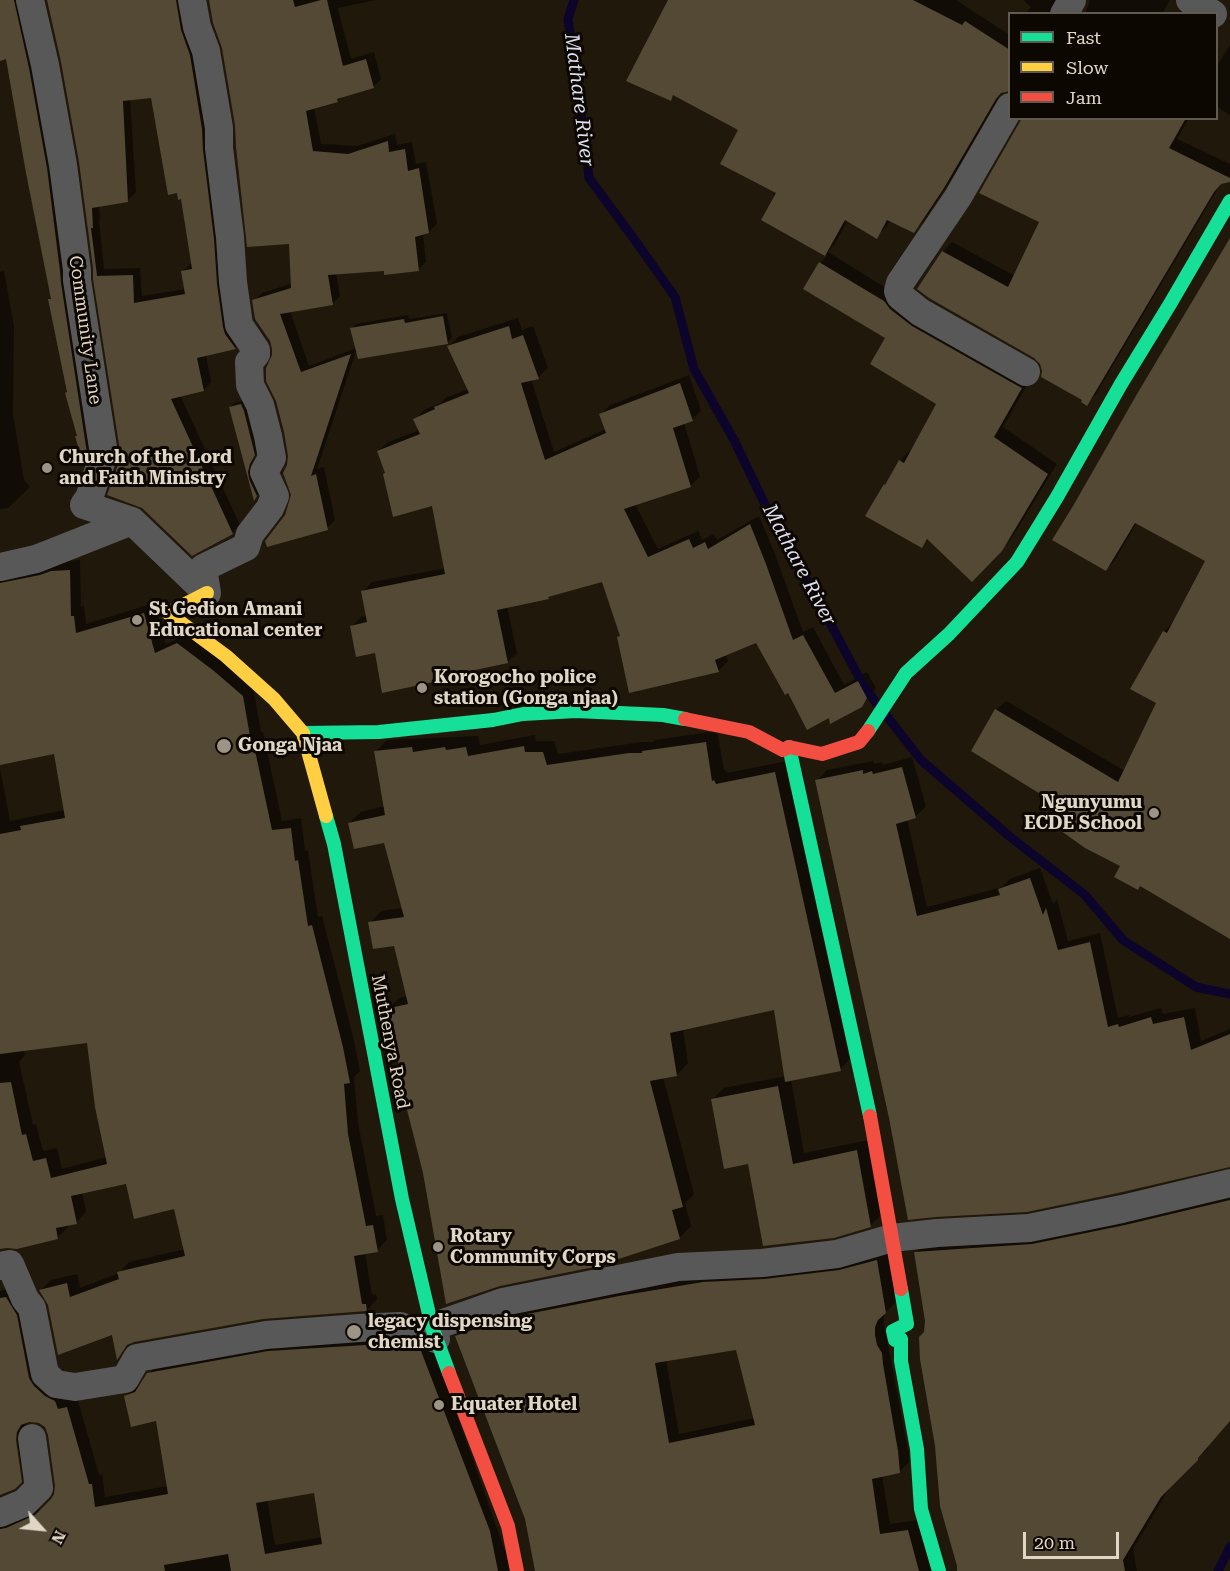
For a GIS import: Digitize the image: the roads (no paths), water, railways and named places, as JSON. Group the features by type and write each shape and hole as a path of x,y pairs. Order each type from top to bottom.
{"street":[{"name":"Community Lane","path":"30,0 45,65 63,165 77,280 104,454 89,498 84,505 132,521 207,592"},
{"path":"192,0 197,27 206,51 219,128 219,148 239,325 256,350 256,354 249,362 250,385 260,405 268,436 272,458 264,472 275,496 270,508 250,534 246,548 203,568 207,592"},
{"path":"1190,0 1210,12"},
{"path":"1008,110 958,197 900,283 898,291 905,302 920,312 1026,372"},
{"path":"303,733 379,732 493,720 523,714 576,711 663,715 749,732 783,750 789,747 822,754 859,742 906,673 949,634 1017,562 1230,201"},
{"path":"0,567 36,559 132,521"},
{"name":"Muthenya Road","path":"207,592 168,613 226,656 274,699 303,733 334,844 402,1199 434,1333 508,1526 517,1571"},
{"path":"789,747 871,1122 907,1324 892,1331 895,1340 901,1339 901,1361 917,1449 921,1509 939,1571"},
{"path":"0,1266 10,1264 25,1299 32,1308 45,1374 56,1384 75,1387 125,1378 137,1358 266,1335 400,1326 434,1333 502,1302 666,1269 762,1263 837,1254 892,1238 1029,1228 1230,1184"},
{"path":"0,1513 24,1503 39,1488 32,1438"}],"waterway":[{"name":"Mathare River","path":"574,0 568,19 589,178 675,297 694,369 734,440 773,521 863,685 877,704"},
{"name":"Mathare River","path":"886,715 921,760 1009,836 1085,895 1123,940 1196,987 1230,994"},
{"name":"Mathare River","path":"1218,1571 1230,1547"}],"place":[{"name":"Church of the Lord and Faith Ministry","path":"47,468"},
{"name":"St Gedion Amani Educational center","path":"137,620"},
{"name":"Korogocho police station (Gonga njaa)","path":"422,688"},
{"name":"Gonga Njaa","path":"224,746"},
{"name":"Ngunyumu ECDE School","path":"1154,813"},
{"name":"Rotary Community Corps","path":"438,1247"},
{"name":"legacy dispensing chemist","path":"354,1332"},
{"name":"Equater Hotel","path":"439,1405"}]}
